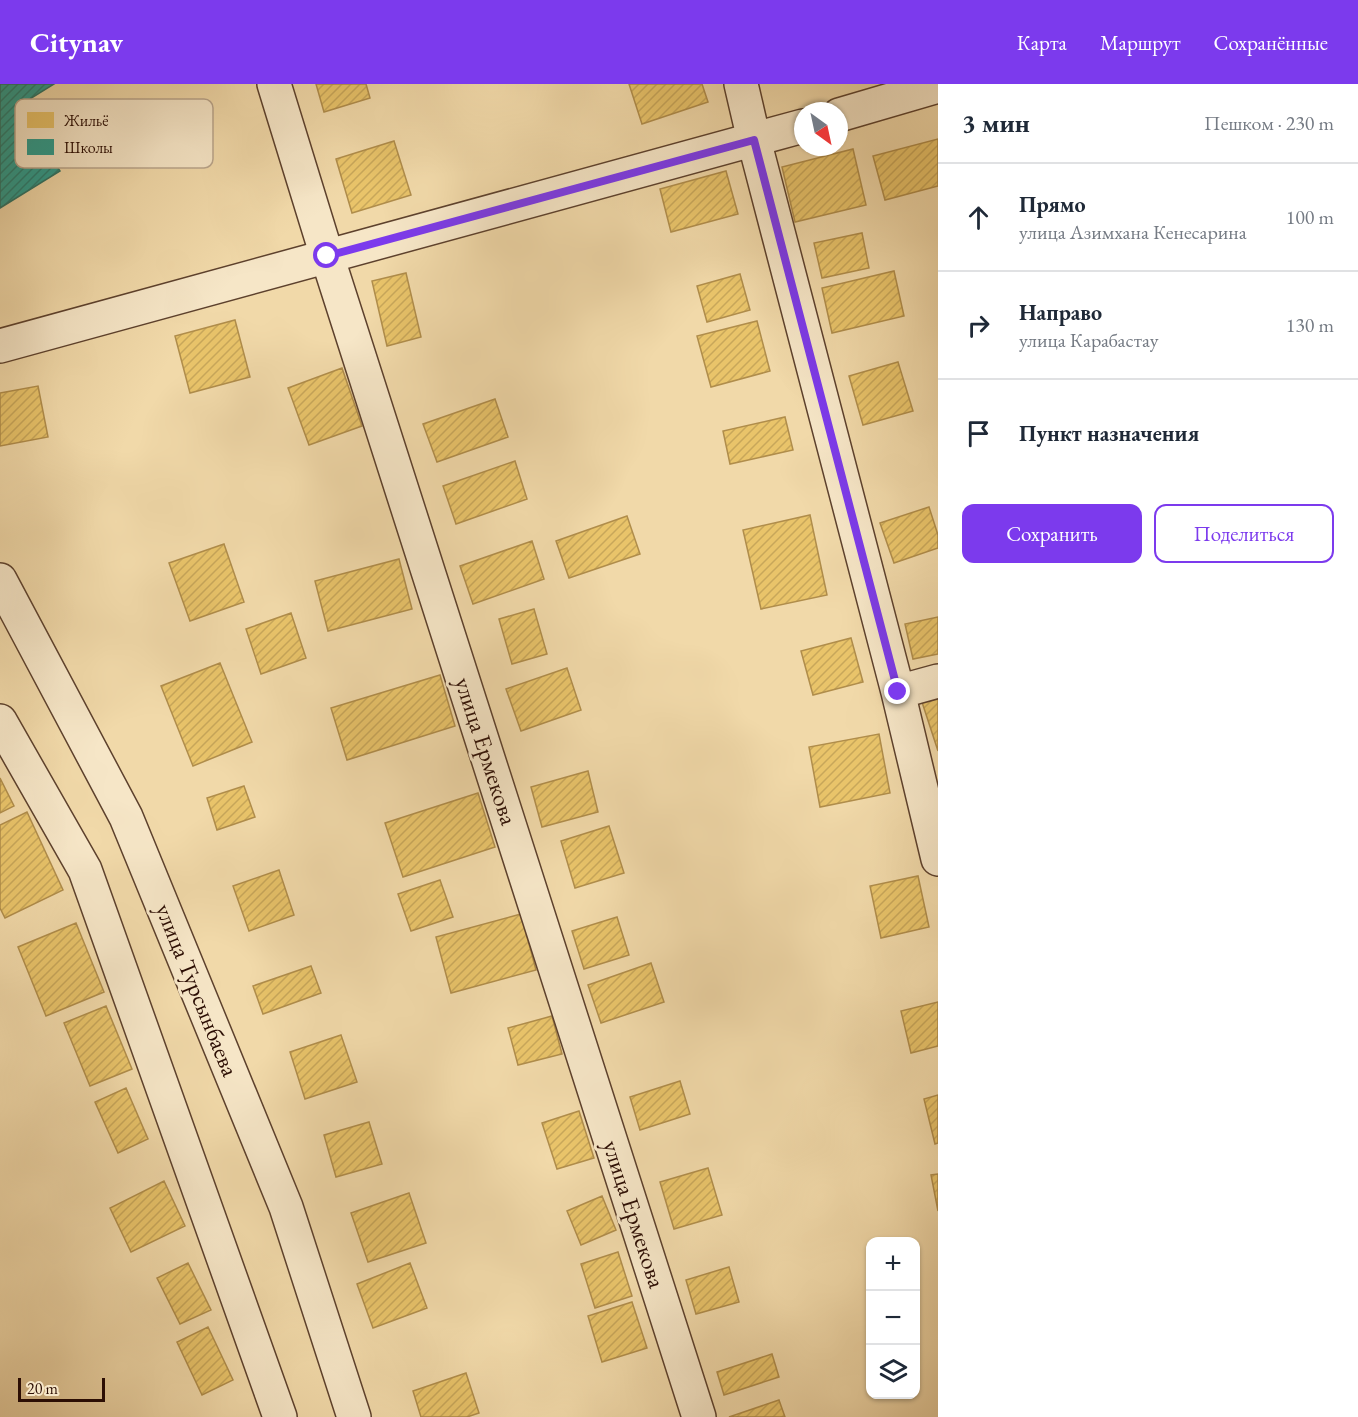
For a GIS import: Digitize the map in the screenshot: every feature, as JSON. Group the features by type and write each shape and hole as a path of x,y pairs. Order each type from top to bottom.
{"street":[{"name":"улица Ермекова","path":"274,84 699,1417"},
{"path":"741,84 898,692 938,859"},
{"path":"848,112 938,86"},
{"path":"0,346 794,129"},
{"name":"улица Турсынбаева","path":"0,580 126,817 286,1207 354,1417"},
{"path":"898,692 938,681"},
{"path":"0,721 85,870 280,1417"}],"building: Жильё":[{"path":"316,84 366,84 370,98 324,112"},
{"path":"629,84 702,84 708,102 642,124"},
{"path":"938,139 938,186 885,200 873,156"},
{"path":"394,141 411,195 352,213 336,159"},
{"path":"853,149 866,205 795,222 782,167 825,156 848,156 848,150"},
{"path":"726,171 738,214 671,232 660,189"},
{"path":"862,233 869,268 822,278 814,243"},
{"path":"894,271 904,316 832,333 822,288"},
{"path":"406,273 421,337 387,346 372,281"},
{"path":"740,274 750,310 707,322 697,286"},
{"path":"235,320 250,377 190,393 175,336"},
{"path":"757,321 770,371 711,387 697,336"},
{"path":"898,362 913,411 863,425 849,376"},
{"path":"342,368 362,426 309,445 288,388"},
{"path":"38,386 48,437 0,446 0,393"},
{"path":"495,399 508,437 437,462 423,424"},
{"path":"785,417 793,450 730,464 723,431"},
{"path":"515,461 527,499 456,524 443,486"},
{"path":"929,507 938,535 938,548 894,563 880,523"},
{"path":"810,515 827,595 761,609 743,530"},
{"path":"627,516 640,554 569,578 556,541"},
{"path":"532,541 544,579 473,604 460,566"},
{"path":"224,544 244,602 190,621 169,563"},
{"path":"399,559 412,609 328,631 315,581"},
{"path":"534,609 547,654 512,664 499,619"},
{"path":"291,613 306,658 261,674 246,629"},
{"path":"938,617 938,654 913,659 905,624"},
{"path":"851,638 863,682 813,695 801,651"},
{"path":"220,663 252,742 193,766 161,686"},
{"path":"567,668 581,710 521,731 506,689"},
{"path":"440,675 455,726 347,760 331,708"},
{"path":"938,692 938,751 920,696"},
{"path":"879,734 890,793 820,807 809,747"},
{"path":"588,771 598,812 542,827 531,787"},
{"path":"0,778 14,806 0,813"},
{"path":"244,786 255,817 217,830 207,798"},
{"path":"478,793 495,847 403,877 385,823"},
{"path":"27,812 63,890 5,918 0,908 0,825"},
{"path":"609,826 624,873 575,888 561,841"},
{"path":"279,870 294,915 249,931 233,886"},
{"path":"918,876 929,927 881,938 870,886"},
{"path":"440,880 453,917 411,931 398,894"},
{"path":"521,914 536,970 451,993 436,937"},
{"path":"617,917 629,955 584,969 572,931"},
{"path":"76,923 104,992 46,1016 18,947"},
{"path":"651,963 664,1002 601,1023 588,985"},
{"path":"311,966 321,993 263,1014 253,986"},
{"path":"938,1002 938,1046 911,1053 901,1011"},
{"path":"106,1006 132,1069 90,1086 64,1023"},
{"path":"552,1016 562,1054 518,1065 508,1028"},
{"path":"341,1035 357,1082 305,1099 290,1052"},
{"path":"680,1081 690,1114 640,1130 630,1097"},
{"path":"126,1088 148,1139 118,1153 95,1102"},
{"path":"938,1095 938,1143 935,1144 924,1099"},
{"path":"579,1111 594,1158 557,1169 542,1123"},
{"path":"369,1122 382,1164 336,1177 324,1135"},
{"path":"708,1168 722,1215 674,1229 660,1182"},
{"path":"938,1174 938,1211 931,1175"},
{"path":"164,1181 185,1226 131,1252 110,1208"},
{"path":"409,1193 426,1243 368,1262 351,1213"},
{"path":"602,1196 616,1230 581,1245 567,1211"},
{"path":"618,1252 632,1296 595,1308 581,1264"},
{"path":"188,1263 211,1310 180,1324 157,1278"},
{"path":"410,1263 427,1308 373,1328 357,1284"},
{"path":"729,1267 739,1302 696,1314 686,1280"},
{"path":"632,1302 647,1348 602,1362 588,1316"},
{"path":"208,1327 233,1380 202,1395 177,1342"},
{"path":"772,1354 779,1377 724,1395 717,1372"},
{"path":"466,1373 479,1413 467,1417 421,1417 413,1391"},
{"path":"779,1400 785,1417 729,1417"}],"building: Школы":[{"path":"0,84 54,84 30,99 15,99 15,168 58,168 60,171 0,208"}],"route":[{"path":"327,256 754,140 898,692"}]}
